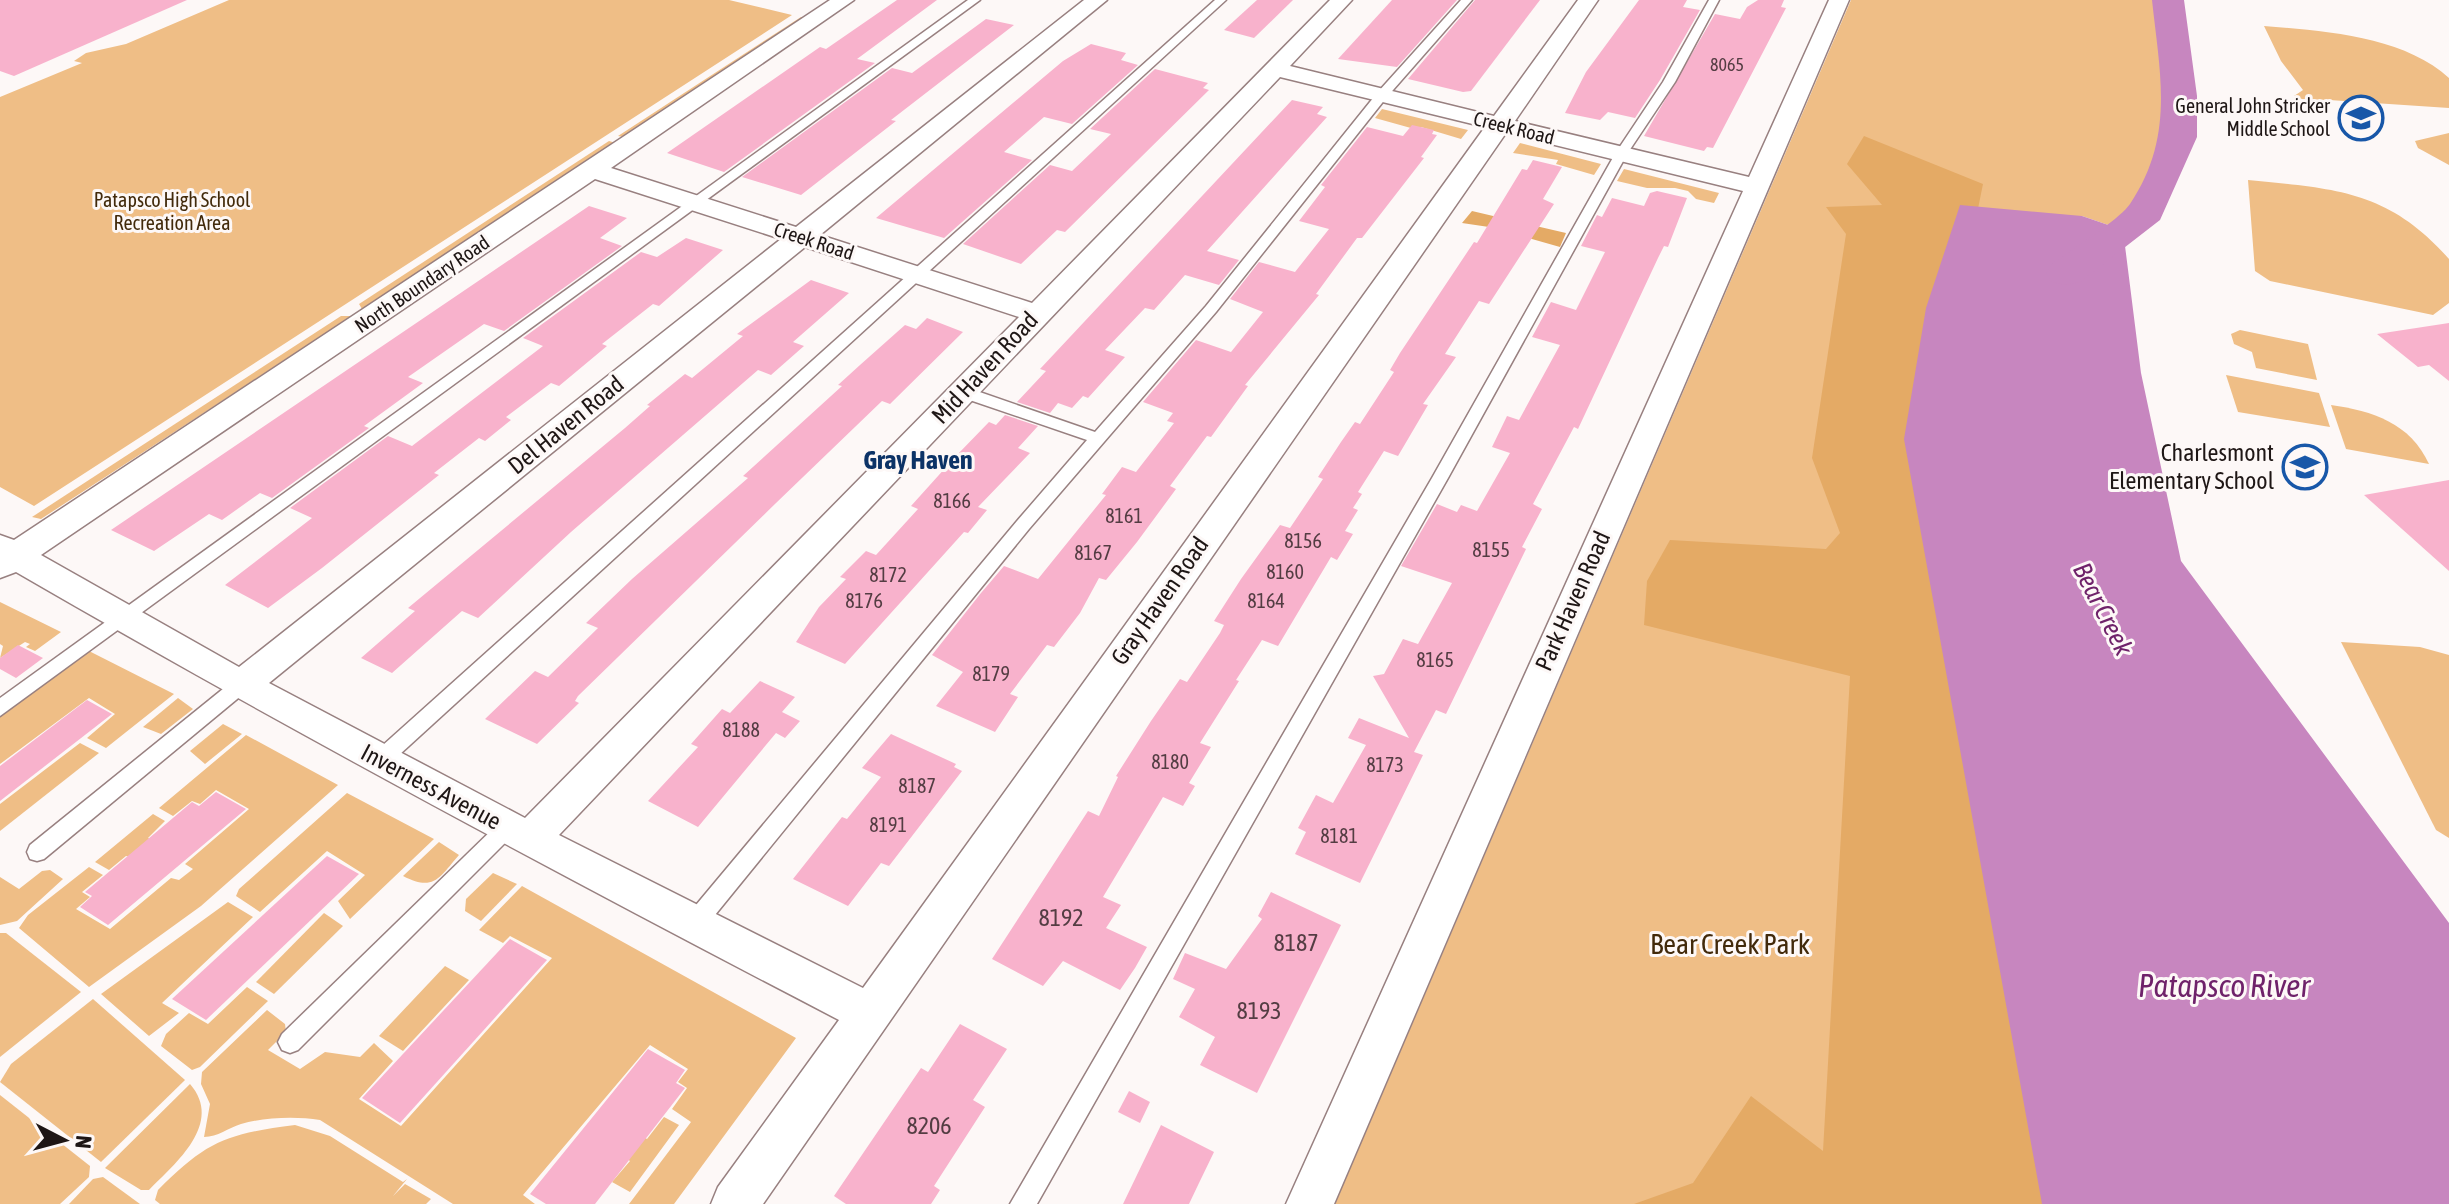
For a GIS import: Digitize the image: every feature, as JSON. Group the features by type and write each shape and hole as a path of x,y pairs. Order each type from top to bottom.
{"street":[{"name":"Del Haven Road","path":"241,685 1097,0"},
{"name":"Mid Haven Road","path":"518,834 963,392 1036,313 1342,0"},
{"name":"Gray Haven Road","path":"735,1204 1588,0"},
{"name":"Park Haven Road","path":"1310,1204 1754,186 1839,0"},
{"name":"North Boundary Road","path":"5,556 593,170 830,2"},
{"name":"Creek Road","path":"1274,69 1754,186"},
{"name":"Creek Road","path":"593,170 1036,313"},
{"name":"Inverness Avenue","path":"5,556 126,618 241,685 518,834 869,1013"}],"lane":[{"path":"0,708 975,0"},
{"path":"380,760 1221,0"},
{"path":"694,924 1023,525 1211,309 1382,95 1467,0"},
{"path":"1023,1204 1433,492 1621,154 1669,82 1714,0"},
{"path":"963,392 1100,439"},
{"name":"Del Haven Road","path":"37,852 241,685"},
{"path":"290,1042 518,834"}],"green space":[{"name":"Patapsco High School Recreation Area","path":"229,0 729,0 792,15 34,506 0,487 0,97 82,63 74,61 86,53 126,44"},
{"name":"Bear Creek Park","path":"1851,0 2168,0 2180,96 2179,137 2146,212 2123,230 2082,216 2042,1204 1335,1204"},
{"path":"801,17 807,18 623,137 618,136"},
{"path":"2264,26 2362,38 2409,53 2449,78 2449,108 2329,100 2321,106 2294,96 2303,90 2281,61"},
{"path":"1382,109 1468,130 1461,139 1421,127 1418,130 1375,118"},
{"path":"2449,133 2449,165 2418,148 2415,141"},
{"path":"609,141 616,143 362,309 359,304"},
{"path":"1520,143 1601,164 1594,175 1556,164 1558,160 1513,153"},
{"path":"1624,169 1719,193 1714,203 1696,199 1688,191 1675,188 1647,188 1617,181"},
{"path":"2248,180 2308,186 2358,197 2404,219 2449,259 2449,303 2433,315 2270,281 2255,271"},
{"path":"341,316 352,316 41,519 32,517"},
{"path":"2240,330 2308,344 2317,380 2256,368 2252,352 2234,344 2231,334"},
{"path":"2226,375 2319,393 2330,427 2238,412"},
{"path":"2331,405 2389,421 2412,438 2429,464 2346,449"},
{"path":"0,602 61,632 35,651 26,647 30,644 25,642 0,658 3,646 0,644"},
{"path":"2341,642 2420,647 2449,655 2449,838 2436,830"},
{"path":"89,651 174,694 106,748 87,738 115,714 89,698 0,764 0,716"},
{"path":"178,698 193,709 161,734 143,727"},
{"path":"223,724 242,734 205,764 190,751"},
{"path":"246,735 338,785 201,906 89,987 19,928 28,915 89,867 103,875 82,892 90,897 76,909 110,929 171,878 179,880 193,869 185,864 249,809 216,790 200,804 192,801 173,816 159,808"},
{"path":"80,743 99,753 0,831 0,804"},
{"path":"347,793 434,839 350,919 338,901 365,875 327,851 260,912 236,896 239,889"},
{"path":"153,814 165,821 148,838 154,841 134,858 126,856 109,870 95,862"},
{"path":"439,842 459,855 441,876 422,883 403,876"},
{"path":"50,870 63,879 17,921 0,925 0,877 19,889 42,871"},
{"path":"493,873 517,884 481,921 465,911 466,899"},
{"path":"522,886 796,1038 674,1204 629,1204 691,1122 672,1109 687,1088 678,1082 688,1069 650,1045 523,1195 535,1204 453,1204 320,1120 261,1120 204,1137 210,1104 201,1084 202,1072 267,1010 285,1024 286,1032 268,1050 300,1069 325,1052 360,1057 374,1043 393,1061 359,1099 401,1126 552,958 510,936 503,943 479,930"},
{"path":"228,902 253,917 162,1003 179,1013 149,1036 101,994"},
{"path":"324,913 343,926 274,994 256,982"},
{"path":"0,933 6,933 81,992 0,1057"},
{"path":"445,966 469,980 403,1051 379,1036"},
{"path":"247,987 268,1001 200,1067 192,1070 161,1046 166,1034 189,1013 208,1024"},
{"path":"93,999 185,1080 101,1162 0,1082 11,1064"},
{"path":"190,1084 199,1099 202,1113 199,1128 183,1155 149,1190 141,1190 105,1168"},
{"path":"0,1095 90,1166 89,1177 60,1204 0,1204"},
{"path":"664,1117 679,1125 630,1192 612,1182 630,1161 621,1154 637,1133 647,1139"},
{"path":"295,1125 330,1136 403,1182 407,1179 393,1196 405,1184 431,1199 426,1204 160,1204 155,1200 158,1190 190,1160 219,1142 251,1132"},
{"path":"103,1177 140,1204 69,1204 93,1179"}],"shaded area":[{"path":"1864,136 1983,184 1934,426 2100,1204 1634,1204 1693,1183 1751,1096 1823,1151 1850,676 1644,625 1647,581 1670,540 1826,549 1840,533 1812,458 1846,234 1826,207 1882,205 1847,164"},
{"path":"1472,211 1566,233 1560,247 1489,227 1462,223"}],"water":[{"name":"Patapsco River","path":"1960,205 2082,216 2123,230 2141,373 2181,561 2449,923 2449,1204 2042,1204 1904,439 1926,308"}],"building":[{"path":"0,0 187,0 14,76 0,71"},
{"path":"897,0 937,0 857,59 875,63 724,172 667,153 820,47 826,49"},
{"path":"1257,0 1293,0 1254,38 1224,30"},
{"path":"1392,0 1457,0 1397,67 1338,59"},
{"path":"1475,0 1540,0 1471,91 1463,92 1408,79"},
{"path":"1639,0 1687,0 1683,7 1700,10 1635,118 1608,112 1600,120 1565,113 1586,72"},
{"path":"1758,0 1784,0 1781,7 1786,8 1713,148 1707,147 1704,151 1644,136 1715,14 1740,19 1747,7"},
{"path":"986,19 1014,25 891,120 896,121 801,195 742,177 892,68 912,73"},
{"path":"1091,44 1126,53 1121,60 1138,65 1072,124 1044,117 1004,152 1032,160 944,238 876,218 1063,61"},
{"path":"1155,69 1208,83 1203,88 1209,90 1065,232 1057,230 1021,264 963,244 1050,165 1072,171 1111,134 1090,129"},
{"path":"1292,100 1323,107 1317,114 1327,117 1207,251 1239,260 1219,285 1185,275 1154,310 1145,308 1105,350 1125,357 1088,398 1083,396 1072,408 1058,403 1050,413 1017,402 1046,371 1040,369"},
{"path":"1412,125 1434,130 1432,134 1437,135 1421,157 1424,158 1362,238 1357,238 1316,294 1319,295 1245,385 1248,386 1211,437 1207,436 1170,486 1176,489 1137,542 1106,580 1099,578 1080,613 1054,647 1047,645 1010,694 1018,697 995,732 936,706 963,672 932,655 981,593 1004,566 1038,579 1106,495 1102,494 1122,467 1136,472 1174,423 1167,421 1173,413 1143,402 1196,340 1231,352 1263,312 1230,299 1259,262 1295,272 1329,229 1299,221 1325,187 1321,185 1367,127 1403,136"},
{"path":"1533,160 1562,167 1543,199 1554,204 1489,304 1479,301 1445,354 1456,357 1423,404 1428,405 1398,456 1384,451 1358,492 1362,494 1353,508 1358,510 1345,531 1353,534 1337,560 1331,557 1278,646 1262,640 1236,680 1239,681 1200,743 1211,747 1189,783 1195,786 1183,806 1163,797 1103,897 1121,905 1106,928 1147,947 1135,968 1120,990 1063,961 1043,986 992,959 1088,811 1099,816 1116,776 1151,721 1180,679 1187,682 1220,633 1224,625 1214,621 1241,579 1280,525 1290,528 1323,479 1318,477 1341,442 1355,422 1360,424 1394,372 1390,370 1400,353 1474,242 1477,243 1522,169 1527,170"},
{"path":"1657,191 1687,198 1668,247 1664,246 1658,258 1578,429 1574,427 1533,504 1542,509 1522,547 1526,549 1446,714 1436,710 1414,752 1423,755 1360,883 1295,854 1306,832 1298,828 1316,795 1333,803 1366,745 1348,738 1359,718 1409,738 1373,676 1384,674 1403,639 1418,644 1452,583 1401,566 1437,504 1457,512 1461,505 1477,511 1510,453 1492,447 1507,416 1519,420 1560,345 1532,337 1551,302 1576,310 1605,252 1581,246 1597,215 1602,217 1612,198 1644,206 1650,193"},
{"path":"589,206 627,218 600,238 622,246 504,331 484,324 408,377 423,383 364,426 369,428 272,498 260,493 222,520 209,514 154,551 111,530"},
{"path":"686,238 723,250 659,306 653,304 602,344 607,346 559,386 551,383 506,417 511,420 485,441 479,438 434,473 439,475 322,568 268,608 225,585 312,518 290,508 388,436 412,446 543,346 523,338 641,252 657,257"},
{"path":"811,280 849,293 793,342 804,346 771,375 758,370 571,532 478,618 462,611 392,673 361,658 415,611 408,608 625,428 650,406 647,405 685,374 692,378 743,336 737,334"},
{"path":"927,318 963,332 890,404 882,401 776,503 578,696 575,701 579,703 537,744 485,719 535,671 548,677 598,628 586,623 632,579 748,478 743,476 905,325 916,329"},
{"path":"2449,323 2449,381 2429,365 2418,367 2377,334"},
{"path":"1005,415 1038,426 1018,448 1030,453 978,507 987,510 968,533 964,532 845,664 796,642 819,607 846,579 840,577 866,551 876,555 918,509 911,506 956,456 989,422 996,425"},
{"path":"2449,480 2449,571 2364,495"},
{"path":"18,645 43,658 16,678 0,669 0,658"},
{"path":"760,681 795,697 782,712 800,721 785,738 776,733 698,827 648,801 698,747 691,744 722,709 730,713"},
{"path":"87,700 112,714 0,801 0,766"},
{"path":"891,734 956,764 954,767 962,771 889,866 881,863 848,906 793,879 842,817 847,819 881,777 862,768"},
{"path":"216,792 246,809 108,925 80,907 92,896 85,892 192,802 199,806"},
{"path":"327,856 359,874 206,1020 172,999"},
{"path":"1271,892 1341,925 1257,1093 1200,1065 1215,1037 1179,1017 1195,989 1173,979 1185,953 1226,969 1262,919 1258,916"},
{"path":"510,939 547,960 400,1123 362,1098"},
{"path":"960,1024 1007,1049 973,1100 985,1107 934,1186 940,1190 931,1204 846,1204 834,1196 921,1068 928,1072"},
{"path":"648,1049 685,1070 676,1083 685,1088 595,1204 546,1204 530,1194"},
{"path":"1129,1091 1150,1102 1140,1123 1118,1112"},
{"path":"1161,1125 1214,1152 1189,1204 1123,1204"}],"waterway":[{"name":"Bear Creek","path":"2066,273 2146,212 2179,137 2180,96 2168,0"}],"place":[{"name":"General John Stricker Middle School","path":"2361,118"},
{"name":"Charlesmont Elementary School","path":"2305,467"}],"district":[{"name":"Gray Haven","path":"918,460"}]}
